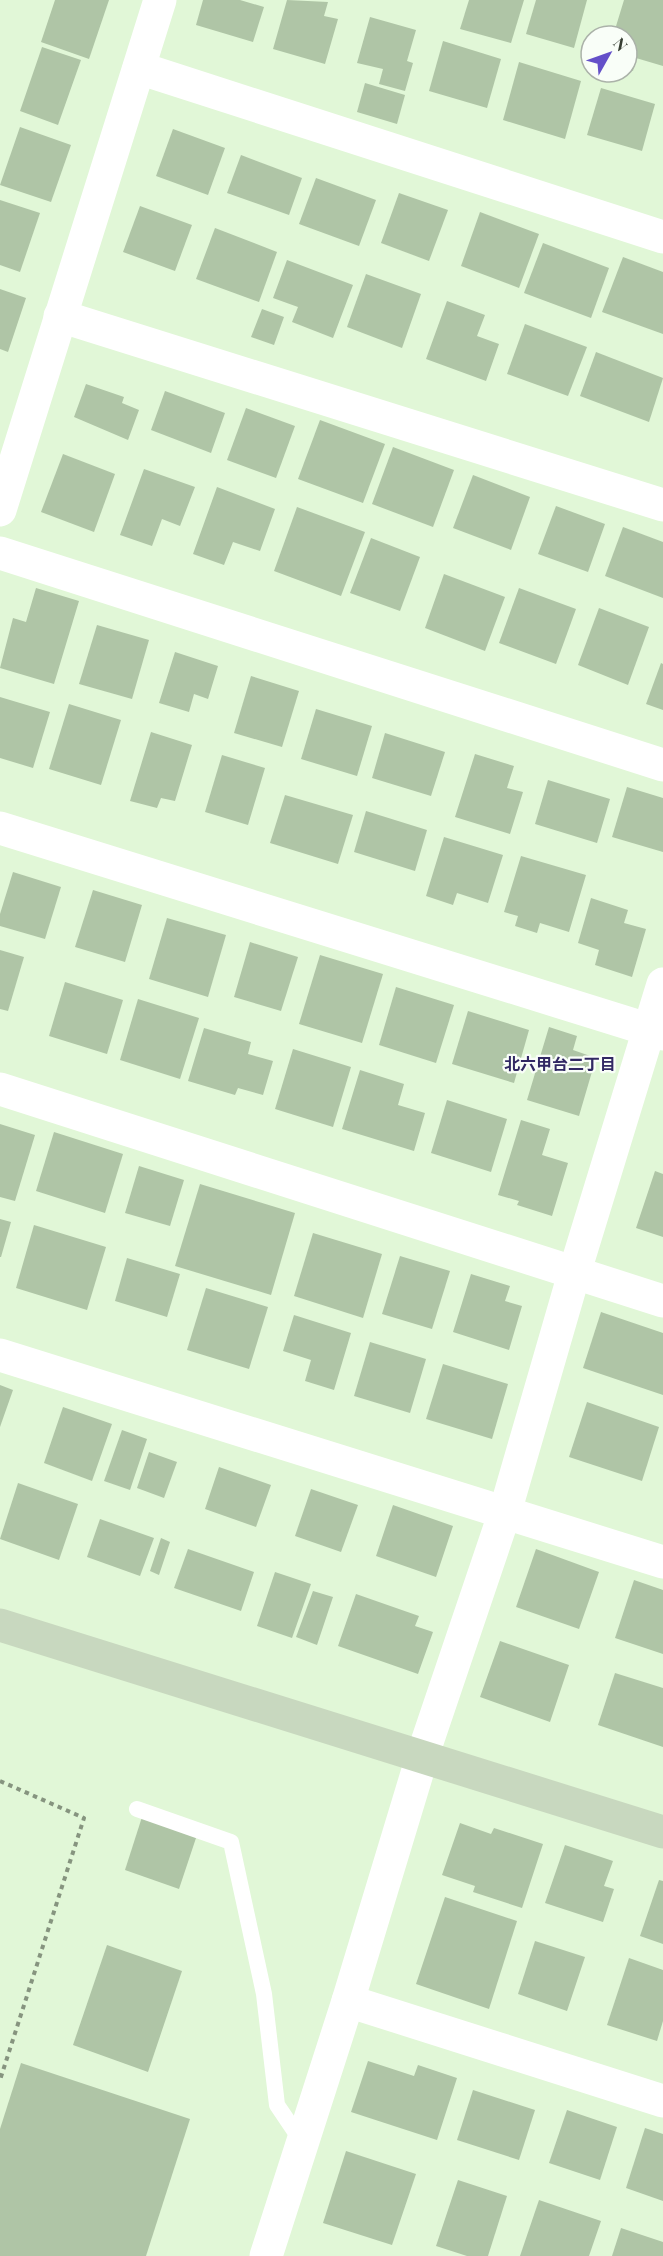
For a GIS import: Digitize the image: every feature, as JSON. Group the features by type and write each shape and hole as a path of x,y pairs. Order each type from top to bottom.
{"street":[{"path":"0,510 160,0"},
{"path":"139,68 663,237"},
{"path":"60,316 663,505"},
{"path":"0,553 663,765"},
{"path":"0,828 656,1032"},
{"path":"266,2256 348,2001 422,1757 505,1512 573,1274 656,1032 663,984"},
{"path":"0,1089 663,1301"},
{"path":"0,1355 663,1562"},
{"path":"0,1625 663,1832"},
{"path":"348,2001 663,2101"}],"lane":[{"path":"137,1809 231,1842 264,1994 277,2104 302,2142"}],"path":[{"path":"0,1781 84,1818 0,2080"}],"building":[{"path":"55,0 109,0 89,59 41,42"},
{"path":"203,0 240,0 264,7 253,42 196,25"},
{"path":"287,0 328,2 324,16 338,19 325,64 273,49"},
{"path":"469,0 524,0 511,43 460,29"},
{"path":"536,0 587,0 574,48 526,34"},
{"path":"624,0 663,0 663,66 639,59 639,24 617,24"},
{"path":"370,17 416,30 407,61 413,63 405,91 379,84 383,69 357,63"},
{"path":"443,41 501,59 487,108 429,91"},
{"path":"42,47 81,60 58,125 20,111"},
{"path":"519,62 579,80 580,84 565,139 503,120"},
{"path":"365,83 405,95 397,124 357,112"},
{"path":"601,88 655,104 642,151 587,135"},
{"path":"20,127 71,145 51,202 0,185"},
{"path":"173,129 225,148 208,195 156,176"},
{"path":"241,155 302,178 289,215 227,193"},
{"path":"316,178 376,200 359,246 299,224"},
{"path":"399,193 448,210 429,261 381,243"},
{"path":"0,200 40,213 20,272 0,265"},
{"path":"140,206 192,225 175,271 123,252"},
{"path":"480,212 539,234 519,288 461,266"},
{"path":"215,228 277,252 259,302 196,279"},
{"path":"543,243 609,268 591,318 524,293"},
{"path":"623,257 663,272 663,334 602,312"},
{"path":"287,260 353,285 333,338 292,322 298,307 273,298"},
{"path":"366,274 421,294 402,348 347,327"},
{"path":"0,289 26,298 8,352 0,349"},
{"path":"447,301 485,315 477,336 499,344 486,381 426,359"},
{"path":"262,309 284,317 274,345 251,337"},
{"path":"525,324 587,347 568,396 507,374"},
{"path":"596,352 663,378 649,422 580,396"},
{"path":"86,384 124,397 122,403 139,410 128,440 74,417"},
{"path":"165,391 225,413 211,453 151,430"},
{"path":"246,408 295,426 276,478 227,460"},
{"path":"320,420 385,444 363,503 298,479"},
{"path":"393,447 454,470 433,527 372,504"},
{"path":"63,454 115,474 94,532 41,512"},
{"path":"144,469 195,487 180,526 162,519 152,546 120,535"},
{"path":"473,475 530,497 511,550 453,528"},
{"path":"217,487 275,509 260,551 233,542 224,565 193,554"},
{"path":"556,506 605,524 588,572 538,554"},
{"path":"297,507 365,532 341,596 274,571"},
{"path":"623,527 663,542 663,598 605,576"},
{"path":"371,538 420,557 400,611 350,593"},
{"path":"444,574 505,597 485,651 425,628"},
{"path":"36,588 79,601 54,684 0,668 13,618 26,622"},
{"path":"519,588 576,609 556,664 499,643"},
{"path":"599,608 649,627 628,685 578,665"},
{"path":"97,625 149,640 132,699 79,684"},
{"path":"175,652 218,666 208,699 194,694 189,712 159,703"},
{"path":"661,663 663,664 663,710 646,704"},
{"path":"251,676 299,691 282,747 234,733"},
{"path":"0,697 50,712 33,768 0,758"},
{"path":"69,704 121,720 101,785 49,769"},
{"path":"316,709 372,726 357,776 301,759"},
{"path":"151,732 192,745 175,801 161,798 157,808 130,801"},
{"path":"385,733 445,752 431,796 372,778"},
{"path":"475,754 514,766 507,788 523,792 510,834 455,817"},
{"path":"222,755 265,768 248,825 205,812"},
{"path":"548,780 610,799 597,843 535,824"},
{"path":"627,787 663,798 663,852 612,837"},
{"path":"285,795 353,815 338,864 270,843"},
{"path":"366,811 427,830 415,871 354,852"},
{"path":"444,837 503,855 488,903 457,893 453,905 426,896"},
{"path":"521,856 586,875 569,932 540,923 537,933 515,926 518,916 504,912"},
{"path":"13,872 61,887 45,939 0,926 0,914"},
{"path":"93,890 142,905 125,962 75,947"},
{"path":"591,898 628,910 624,923 646,929 632,977 595,965 599,950 578,943"},
{"path":"167,918 226,935 208,997 149,979"},
{"path":"250,942 298,957 281,1011 234,997"},
{"path":"0,950 24,957 8,1011 0,1009"},
{"path":"320,955 383,974 362,1043 299,1024"},
{"path":"65,982 123,1000 107,1054 49,1036"},
{"path":"396,987 454,1005 436,1063 379,1045"},
{"path":"138,999 199,1018 180,1079 120,1060"},
{"path":"468,1011 529,1030 514,1083 452,1064"},
{"path":"549,1027 577,1036 573,1050 596,1058 579,1116 527,1100"},
{"path":"204,1028 251,1042 248,1054 273,1061 263,1095 238,1088 235,1095 188,1081"},
{"path":"293,1049 351,1067 333,1127 275,1109"},
{"path":"360,1070 404,1084 398,1105 425,1113 414,1151 342,1129"},
{"path":"447,1100 507,1119 491,1172 431,1153"},
{"path":"521,1120 550,1129 542,1155 568,1163 552,1216 517,1205 519,1201 498,1195"},
{"path":"0,1124 35,1135 15,1201 0,1197"},
{"path":"54,1132 123,1154 105,1213 36,1191"},
{"path":"139,1166 184,1180 170,1226 125,1213"},
{"path":"655,1171 663,1174 663,1237 636,1228"},
{"path":"200,1184 295,1213 271,1295 175,1266"},
{"path":"0,1219 11,1222 1,1257 0,1257"},
{"path":"34,1225 106,1247 87,1310 16,1288"},
{"path":"313,1233 382,1254 363,1318 294,1296"},
{"path":"400,1256 450,1271 432,1329 382,1314"},
{"path":"127,1258 180,1274 167,1317 115,1301"},
{"path":"471,1274 510,1286 505,1301 522,1306 509,1350 453,1332"},
{"path":"206,1288 268,1307 249,1369 187,1350"},
{"path":"601,1312 663,1333 663,1395 583,1368"},
{"path":"294,1315 351,1333 334,1390 305,1381 311,1360 283,1351"},
{"path":"370,1342 426,1359 410,1413 354,1396"},
{"path":"443,1364 508,1384 492,1439 426,1419"},
{"path":"0,1385 13,1390 0,1427"},
{"path":"587,1402 659,1427 642,1481 569,1457"},
{"path":"63,1407 112,1424 92,1481 44,1463"},
{"path":"122,1430 147,1439 130,1490 104,1481"},
{"path":"149,1452 177,1462 164,1498 137,1488"},
{"path":"219,1467 271,1485 256,1527 205,1509"},
{"path":"18,1483 78,1504 59,1560 0,1539"},
{"path":"311,1489 358,1505 341,1552 295,1536"},
{"path":"393,1505 453,1526 436,1577 376,1556"},
{"path":"100,1519 154,1538 140,1576 87,1557"},
{"path":"161,1538 170,1542 159,1575 150,1571"},
{"path":"188,1549 254,1572 241,1611 174,1588"},
{"path":"536,1549 599,1572 579,1629 516,1607"},
{"path":"275,1572 311,1584 292,1638 257,1626"},
{"path":"634,1580 663,1590 663,1654 615,1638"},
{"path":"313,1591 333,1597 317,1645 296,1637"},
{"path":"356,1594 419,1616 415,1626 433,1632 418,1674 338,1646"},
{"path":"500,1641 569,1665 550,1722 480,1697"},
{"path":"615,1673 663,1688 663,1747 598,1725"},
{"path":"142,1817 197,1835 179,1889 125,1870"},
{"path":"460,1823 491,1834 494,1828 543,1844 522,1908 473,1892 475,1886 442,1875"},
{"path":"565,1845 613,1861 604,1886 614,1889 603,1922 545,1903"},
{"path":"659,1880 663,1881 663,1944 640,1936"},
{"path":"445,1897 517,1921 489,2009 416,1984"},
{"path":"535,1941 585,1957 567,2011 518,1994"},
{"path":"107,1945 182,1971 148,2072 73,2045"},
{"path":"629,1958 663,1970 663,2021 657,2041 607,2025"},
{"path":"368,2061 414,2076 418,2065 457,2078 437,2140 351,2112"},
{"path":"21,2063 190,2119 146,2256 0,2256 0,2129"},
{"path":"473,2090 535,2110 519,2160 457,2140"},
{"path":"567,2110 617,2127 600,2180 549,2163"},
{"path":"645,2128 663,2134 663,2201 626,2188"},
{"path":"346,2151 416,2174 392,2245 323,2223"},
{"path":"458,2180 507,2196 488,2256 467,2256 436,2246"},
{"path":"539,2200 601,2221 589,2256 520,2256"},
{"path":"621,2228 663,2242 663,2256 612,2256"}],"district":[{"name":"北六甲台二丁目","path":"560,1064"}]}
